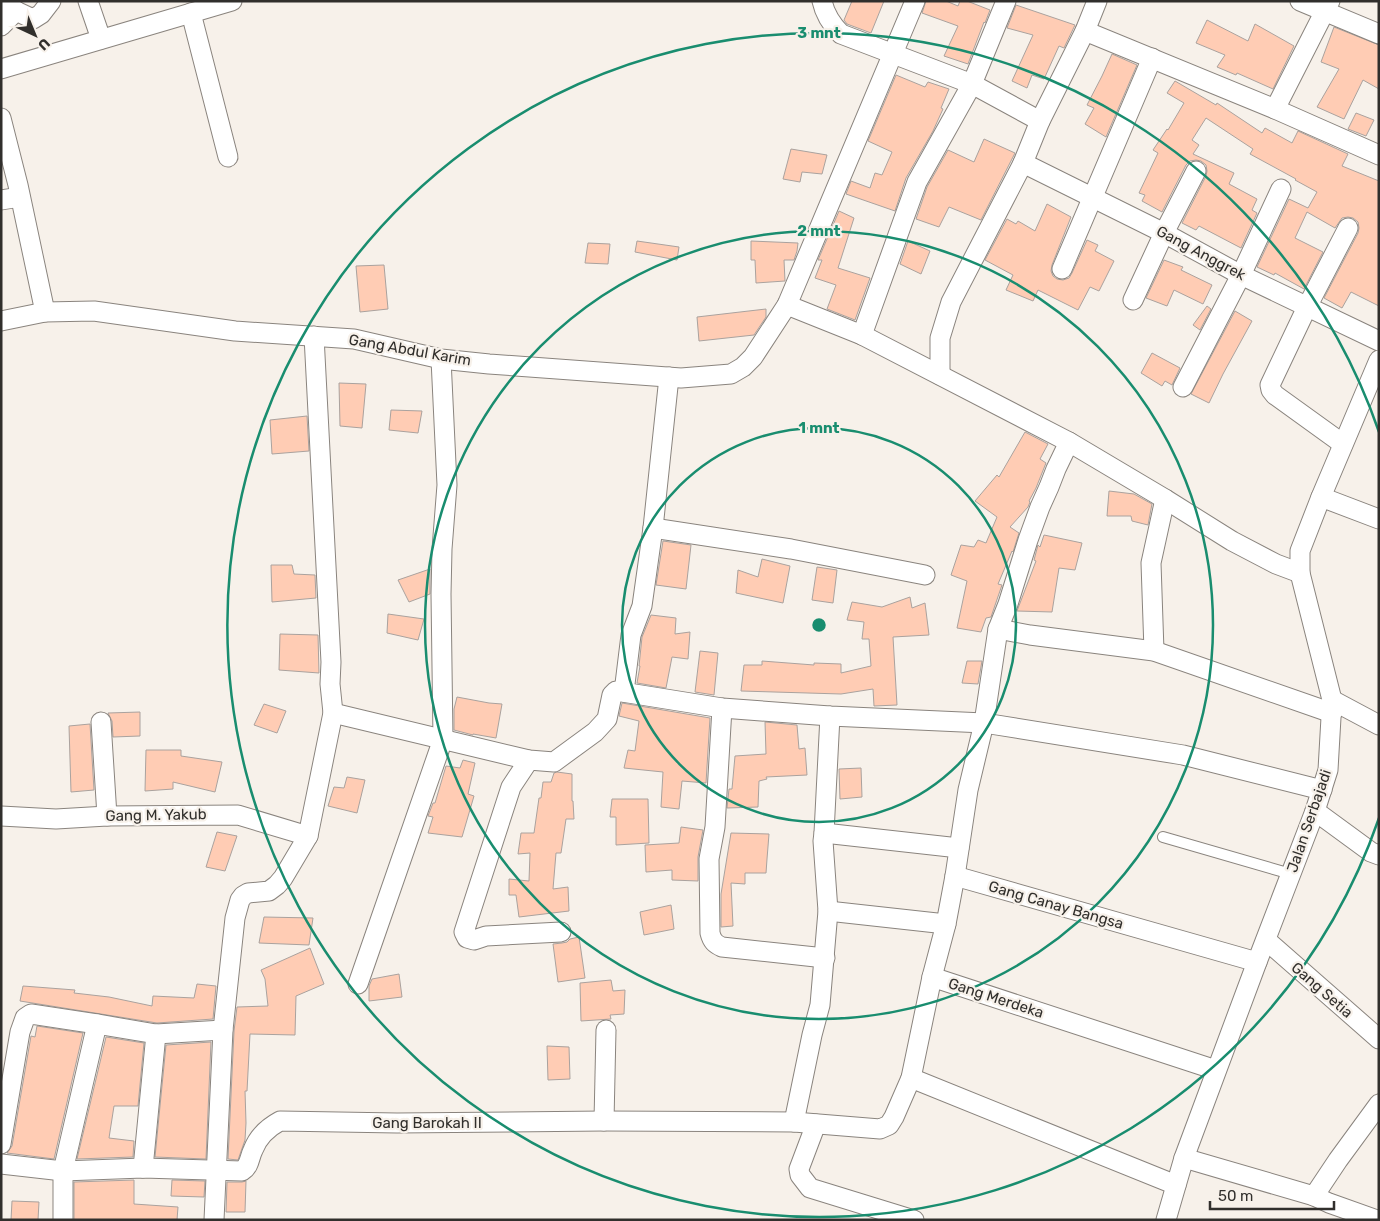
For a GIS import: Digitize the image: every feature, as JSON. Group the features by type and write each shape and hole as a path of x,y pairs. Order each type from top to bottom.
{"street":[{"path":"1,26 10,6 33,19 42,14 51,1"},
{"path":"88,1 101,39"},
{"path":"1,69 232,1"},
{"path":"816,1 822,1 828,18 841,34 972,84 1040,120"},
{"name":"Gang Abdul Karim","path":"1,321 45,312 94,311 235,331 354,339 441,358 489,364 681,378 731,374 743,368 753,357 787,305 915,1"},
{"path":"862,334 917,182 972,84 1006,1"},
{"path":"940,374 940,338 951,302 1023,163 1040,120 1097,1"},
{"path":"1300,1 1327,6 1379,34"},
{"path":"1275,109 1327,6"},
{"path":"191,13 228,157"},
{"path":"1084,31 1275,109 1379,155"},
{"path":"1062,269 1152,58"},
{"path":"1,118 45,312"},
{"name":"Gang Anggrek","path":"1023,163 1164,233 1240,275 1379,341"},
{"path":"1133,300 1164,233 1196,171"},
{"path":"1183,387 1281,189"},
{"path":"1,200 20,197"},
{"path":"1343,444 1275,395 1270,385 1307,307 1348,228"},
{"path":"787,305 862,334 940,374 1069,442 1232,541 1276,564 1300,573"},
{"path":"214,1220 224,1030 235,918 243,896 248,893 269,891 277,885 308,836 333,713 330,684 331,662 314,336"},
{"path":"358,984 443,739 441,594 447,485 441,358"},
{"name":"Jalan Serbajadi","path":"1166,1220 1184,1158 1315,811 1328,770 1332,707 1300,573 1300,551 1379,360"},
{"path":"624,692 631,635 642,606 653,528 669,377"},
{"path":"932,977 946,924 968,790 984,723 998,629 1040,507 1069,442"},
{"path":"1321,497 1379,519"},
{"path":"1154,651 1151,564 1165,499"},
{"path":"653,528 791,548 925,575"},
{"path":"998,629 1154,651 1332,707 1379,725"},
{"path":"333,713 528,760 554,762 595,732 606,719 612,695 616,691 722,708 830,716 984,723 1183,755 1322,790"},
{"path":"722,708 715,827 710,859 711,940 716,945 722,947 824,958"},
{"path":"794,1122 820,1005 828,911 823,841 830,716"},
{"path":"101,722 107,816"},
{"path":"528,760 511,787 464,932 467,938 474,940 486,936 561,932"},
{"path":"1315,811 1379,856"},
{"name":"Gang M. Yakub","path":"1,816 56,819 107,816 238,815 308,836"},
{"path":"824,833 959,848"},
{"name":"Gang Canay Bangsa","path":"955,876 1257,962"},
{"path":"828,911 946,924"},
{"name":"Gang Setia","path":"1266,940 1379,1039"},
{"name":"Gang Merdeka","path":"880,1129 889,1125 894,1117 911,1078 932,977 1216,1070"},
{"path":"1,1144 10,1041 25,1018 31,1014 156,1034 224,1030"},
{"path":"63,1220 63,1171 97,1024"},
{"path":"604,1121 606,1030"},
{"path":"143,1168 156,1034"},
{"path":"911,1078 1176,1185"},
{"path":"1314,1196 1379,1104"},
{"name":"Gang Barokah II","path":"1,1164 63,1171 143,1168 242,1171 246,1168 260,1136 269,1127 280,1121 397,1123 794,1122 880,1129"},
{"path":"816,1124 799,1169 800,1175 810,1188 914,1220"},
{"path":"1184,1158 1314,1196 1377,1220"}],"lane":[{"path":"1163,838 1291,874"}],"building":[{"path":"852,1 884,1 871,33 847,24 844,20"},
{"path":"926,1 946,1 958,6 960,1 967,1 990,10 968,64 944,56 958,26 922,13"},
{"path":"1016,5 1075,25 1064,48 1059,46 1044,79 1032,75 1027,88 1012,81 1033,35 1007,28"},
{"path":"1207,20 1248,41 1255,24 1294,46 1273,89 1237,73 1236,75 1217,67 1225,55 1196,43"},
{"path":"1334,27 1379,45 1379,89 1363,80 1344,119 1317,107 1339,69 1321,62"},
{"path":"1112,54 1137,65 1106,137 1085,124 1094,108 1087,105"},
{"path":"896,75 925,87 928,82 949,89 941,108 943,109 933,131 906,178 895,211 846,194 851,181 870,188 875,173 882,175 892,152 868,141"},
{"path":"1175,81 1216,105 1217,103 1262,133 1265,128 1292,143 1298,131 1348,154 1342,166 1379,181 1379,306 1351,292 1342,308 1324,298 1358,233 1358,222 1353,218 1342,218 1335,228 1307,212 1295,238 1323,252 1304,289 1275,273 1274,275 1257,267 1289,199 1308,208 1317,192 1250,154 1253,149 1206,118 1192,140 1199,145 1193,154 1234,173 1229,184 1257,199 1252,210 1257,213 1241,248 1199,226 1196,230 1182,223 1206,176 1206,165 1201,161 1190,161 1186,165 1162,212 1142,201 1145,195 1139,193 1158,153 1153,150 1168,130 1184,103 1167,93"},
{"path":"1356,113 1374,120 1366,136 1348,129"},
{"path":"984,139 1015,153 981,220 949,207 939,227 916,219 927,187 948,150 974,162"},
{"path":"791,149 827,155 822,174 802,172 800,182 783,179"},
{"path":"1047,204 1071,217 1052,265 1051,271 1053,276 1063,280 1069,278 1087,240 1098,245 1095,251 1114,261 1099,291 1090,287 1078,310 1038,290 1033,301 1006,290 1013,275 985,260 1007,219 1016,224 1018,221 1035,231"},
{"path":"839,211 854,218 838,268 870,278 855,320 827,309 836,285 815,278 822,260 818,260"},
{"path":"637,241 679,247 677,260 635,252"},
{"path":"751,241 798,243 794,260 784,260 785,281 756,283 755,260 751,260"},
{"path":"908,241 930,251 921,274 900,264"},
{"path":"588,243 610,244 608,264 585,263"},
{"path":"1164,260 1183,267 1181,270 1212,285 1203,304 1174,290 1167,306 1146,298"},
{"path":"384,265 388,309 360,312 356,266"},
{"path":"1207,306 1211,309 1200,330 1193,325"},
{"path":"766,309 766,317 754,335 699,341 697,317"},
{"path":"1235,311 1252,321 1209,403 1191,394"},
{"path":"1152,353 1180,368 1172,385 1165,381 1162,386 1141,373"},
{"path":"339,383 366,384 362,428 340,426"},
{"path":"391,410 422,411 418,433 389,430"},
{"path":"307,416 309,451 272,454 270,420"},
{"path":"1025,432 1048,444 1040,459 1046,463 1028,507 1010,527 1019,533 1013,552 998,584 1002,585 991,617 986,618 981,632 957,628 967,581 951,575 961,545 974,547 978,540 986,543 997,517 975,501 997,475 999,477"},
{"path":"1109,491 1134,494 1152,504 1148,525 1132,521 1131,516 1107,516"},
{"path":"1044,535 1082,543 1075,570 1059,568 1052,612 1017,611 1036,561 1034,560 1038,545 1040,547"},
{"path":"663,541 691,545 686,589 656,585"},
{"path":"762,559 790,566 783,603 736,593 738,570 758,577"},
{"path":"271,565 292,565 294,574 315,575 316,598 272,602"},
{"path":"817,567 837,570 833,603 812,600"},
{"path":"430,569 430,594 409,602 398,580"},
{"path":"910,597 912,608 925,603 929,635 893,637 897,705 874,706 873,689 841,694 741,691 744,665 762,665 762,661 814,665 814,663 841,664 841,673 871,666 869,639 862,639 864,622 847,620 852,602 882,607"},
{"path":"388,614 424,619 418,640 387,633"},
{"path":"651,615 676,618 675,634 690,632 688,659 672,657 666,688 637,683 642,637"},
{"path":"280,634 318,635 319,673 279,670"},
{"path":"700,651 718,653 714,695 695,692"},
{"path":"967,661 982,661 978,684 962,683"},
{"path":"457,697 502,704 496,738 454,730 454,709"},
{"path":"622,703 710,718 706,783 682,781 679,809 661,807 663,772 624,768 628,750 635,751 639,721 619,716"},
{"path":"264,704 286,711 277,733 254,725"},
{"path":"140,712 140,736 113,737 112,721 108,713"},
{"path":"765,722 797,725 799,749 805,748 807,775 766,777 767,779 759,781 758,807 727,808 729,789 732,789 735,756 766,754"},
{"path":"90,724 94,790 71,792 69,726"},
{"path":"146,750 181,750 181,756 222,762 215,792 173,782 173,789 145,791"},
{"path":"463,760 475,763 468,794 474,796 462,837 428,833 433,817 428,816 433,803 435,803 446,766 460,768"},
{"path":"861,768 862,797 840,799 839,769"},
{"path":"554,773 572,774 574,819 566,819 561,853 556,853 553,889 568,887 569,911 519,917 516,895 509,895 509,879 529,881 530,853 518,854 521,833 534,833 543,782 551,782"},
{"path":"347,777 365,780 357,813 328,806 334,787 344,788"},
{"path":"612,799 648,799 649,843 616,845 616,817 610,817"},
{"path":"681,827 703,830 698,857 698,881 672,880 672,870 646,872 645,845 679,843"},
{"path":"217,832 237,836 225,871 206,867"},
{"path":"731,833 769,834 766,873 745,873 745,884 731,883 733,926 721,927 721,894"},
{"path":"671,905 674,929 644,935 640,912"},
{"path":"264,917 313,918 309,945 259,943"},
{"path":"579,937 585,978 558,982 553,944 567,942 570,939"},
{"path":"310,948 324,984 296,996 295,1035 250,1034 247,1091 245,1091 245,1140 238,1160 228,1159 234,1031 237,1007 268,1006 265,979 261,970"},
{"path":"399,974 402,997 369,1001 369,986 372,979"},
{"path":"611,980 613,991 625,990 624,1014 610,1015 611,1019 581,1021 580,983"},
{"path":"197,984 216,986 213,1019 157,1023 20,1001 23,986 75,990 74,993 109,997 152,1006 153,996 194,998"},
{"path":"37,1026 83,1033 54,1159 7,1153 12,1146 31,1036 35,1037"},
{"path":"106,1037 144,1043 138,1106 114,1106 109,1138 134,1141 133,1157 77,1159"},
{"path":"211,1042 206,1159 155,1157 166,1045"},
{"path":"547,1046 569,1047 570,1079 548,1080"},
{"path":"134,1180 134,1204 178,1207 177,1220 74,1220 74,1182"},
{"path":"172,1180 205,1181 204,1197 171,1196"},
{"path":"246,1181 245,1212 226,1212 227,1182"},
{"path":"12,1201 39,1202 38,1220 11,1220"}]}
